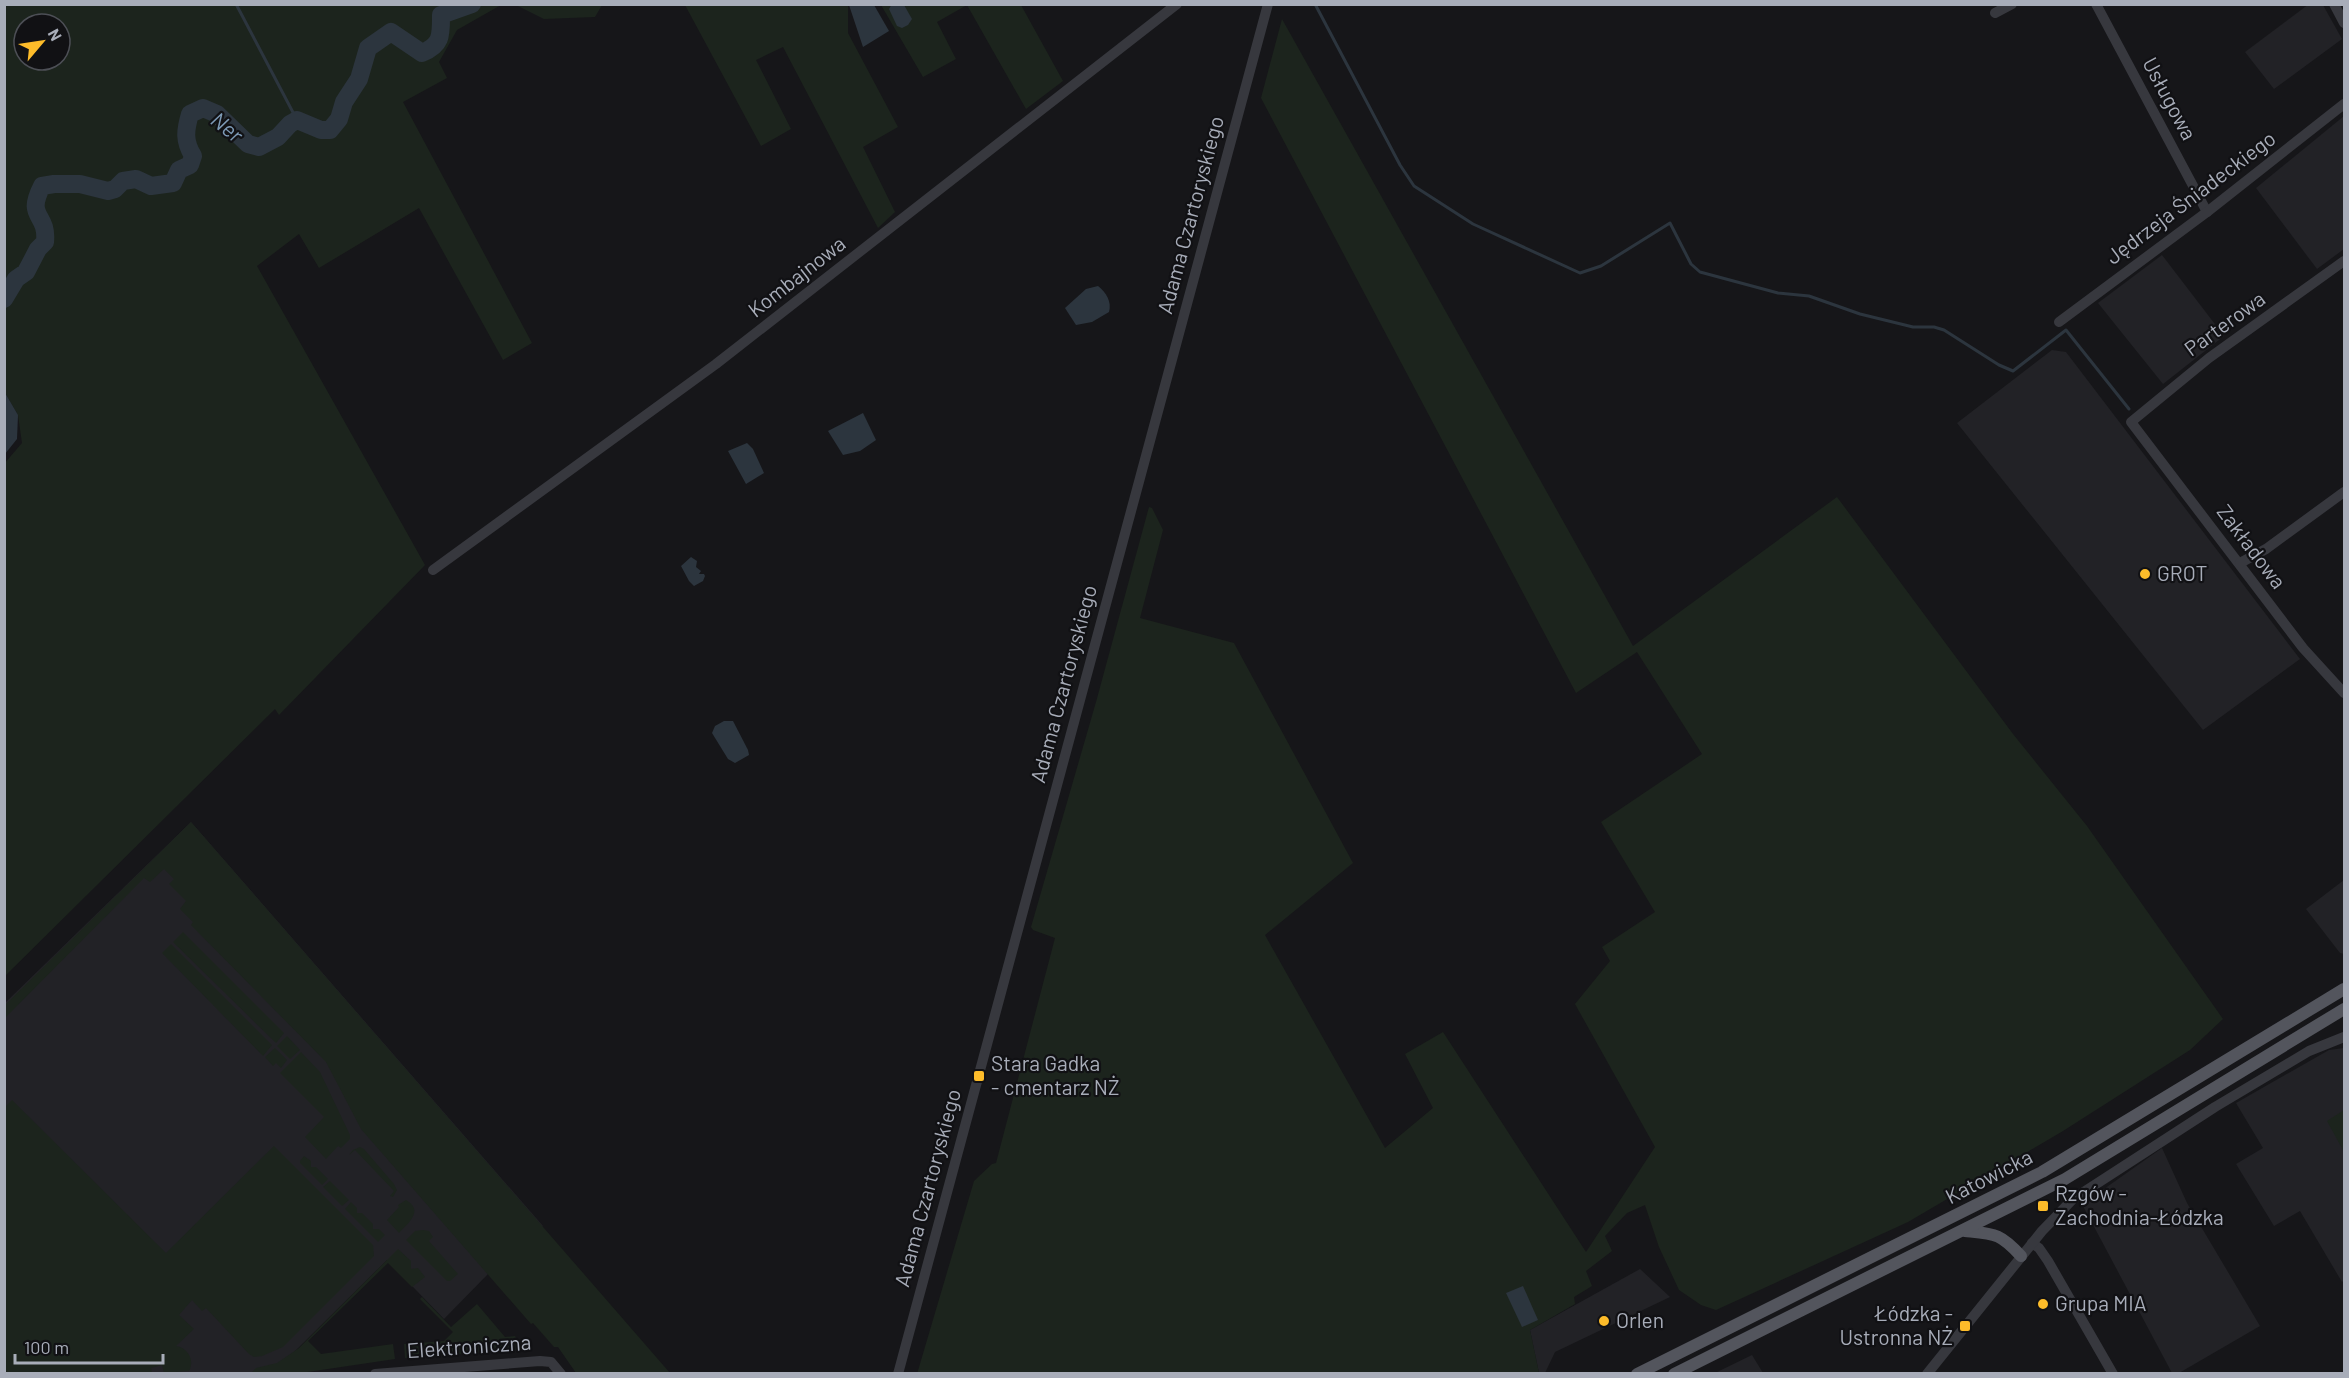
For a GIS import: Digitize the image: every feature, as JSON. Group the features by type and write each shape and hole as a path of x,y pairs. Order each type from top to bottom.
{"main road":[{"name":"Katowicka","path":"1637,1374 2042,1172 2344,989"},
{"name":"Katowicka","path":"1674,1374 2065,1179 2344,1009"},
{"path":"1964,1231 1999,1236 2008,1241 2021,1256"}],"street":[{"name":"Kombajnowa","path":"433,570 725,357 1177,4"},
{"name":"Adama Czartoryskiego","path":"898,1374 1268,4"},
{"path":"1995,14 2012,4"},
{"name":"Usługowa","path":"2096,4 2207,212"},
{"path":"2334,4 2344,23"},
{"name":"Jędrzeja Śniadeckiego","path":"2060,322 2207,212 2344,104"},
{"name":"Parterowa","path":"2131,422 2209,358 2344,261"},
{"name":"Zakładowa","path":"2131,422 2303,648 2344,693"},
{"path":"2240,563 2266,549 2344,492"},
{"path":"1927,1374 2021,1256 2073,1199 2144,1152 2309,1051 2344,1037"},
{"path":"2032,1243 2039,1248 2048,1261 2113,1374"},
{"name":"Elektroniczna","path":"375,1374 540,1361 551,1362 561,1374"}],"shaded area":[{"path":"892,4 904,5 912,19 908,25 902,28 897,26 889,9"},
{"path":"2309,4 2323,5 2342,39 2274,89 2245,52"},
{"path":"4,5 501,5 457,30 439,62 447,78 403,102 532,343 503,360 419,208 319,268 299,234 257,266 425,565 279,715 275,709 5,976 4,464 22,443 18,415 4,391"},
{"path":"516,5 602,5 595,17 544,19"},
{"path":"685,5 848,5 848,33 898,127 863,147 895,212 878,228 783,47 756,60 791,129 761,146"},
{"path":"849,5 874,5 889,31 863,47"},
{"path":"881,5 967,5 937,22 956,59 923,77"},
{"path":"967,5 1021,5 1063,81 1026,109"},
{"path":"1282,19 1633,646 1837,497 2013,734 2087,826 2223,1019 2190,1050 2063,1131 1908,1222 1716,1310 1701,1305 1679,1290 1659,1247 1645,1205 1627,1213 1605,1236 1612,1251 1586,1271 1592,1286 1574,1297 1575,1304 1530,1330 1539,1373 917,1374 974,1181 996,1163 1055,938 1033,930 1031,927 1149,507 1152,508 1163,530 1140,618 1234,643 1353,863 1265,935 1385,1148 1433,1108 1405,1054 1443,1032 1586,1252 1655,1147 1575,1004 1610,961 1602,947 1655,912 1601,822 1702,754 1637,652 1576,693 1261,98"},
{"path":"2344,116 2344,249 2317,269 2256,188"},
{"path":"2162,255 2224,336 2163,384 2098,303"},
{"path":"1098,286 1108,298 1109,312 1092,322 1076,325 1065,308 1086,289"},
{"path":"2052,350 2066,352 2300,659 2203,730 1957,423"},
{"path":"4,391 18,415 17,439 5,454"},
{"path":"863,413 876,440 860,451 843,455 828,431"},
{"path":"747,443 753,449 764,473 746,484 728,451"},
{"path":"691,557 697,561 696,567 701,571 699,574 705,576 703,581 694,586 681,566"},
{"path":"724,721 733,721 748,750 749,755 735,763 728,759 712,733 715,726"},
{"path":"191,822 543,1226 488,1274 444,1319 387,1260 286,1360 282,1373 5,1374 5,1003"},
{"path":"191,822 670,1373 576,1373 558,1347 554,1347 533,1323 531,1324 361,1129 326,1062 191,925 193,922 180,909 186,901 169,884 174,879 164,869 150,882 144,878 5,1018 5,1005"},
{"path":"2344,880 2344,954 2340,953 2306,909"},
{"path":"183,932 284,1033 276,1043 173,942"},
{"path":"171,944 272,1045 263,1056 162,953"},
{"path":"287,1036 300,1050 290,1059 277,1046"},
{"path":"275,1048 287,1060 281,1068 276,1063 273,1066 265,1057"},
{"path":"2344,1048 2344,1280 2342,1282 2300,1211 2274,1226 2236,1164 2263,1148 2236,1103 2329,1050"},
{"path":"301,1052 320,1072 350,1135 350,1139 341,1148 338,1146 326,1159 305,1137 324,1117 280,1073"},
{"path":"12,1100 166,1253 274,1146 373,1245 374,1256 283,1347 262,1356 254,1357 249,1354 206,1308 202,1311 192,1300 179,1315 194,1329 176,1346 184,1349 189,1355 191,1367 189,1371 164,1373 162,1365 151,1368 152,1373 5,1373 4,1108"},
{"path":"2344,1110 2344,1152 2327,1121"},
{"path":"360,1147 394,1184 397,1190 393,1197 390,1196 394,1191 355,1150 349,1155 353,1150"},
{"path":"2162,1148 2187,1203 2260,1326 2179,1373 2172,1373 2083,1206"},
{"path":"304,1156 311,1161 311,1167 316,1167 328,1179 322,1185 300,1163"},
{"path":"330,1181 349,1200 342,1206 323,1187"},
{"path":"406,1200 414,1208 414,1212 410,1221 399,1233 387,1220 399,1207 398,1205"},
{"path":"351,1202 357,1208 357,1213 362,1213 373,1224 373,1229 379,1229 385,1235 378,1242 345,1209"},
{"path":"415,1231 429,1231 433,1237 429,1241 458,1274 450,1281 447,1281 406,1240"},
{"path":"398,1249 411,1261 411,1269 418,1268 425,1277 412,1287 388,1263 308,1341 321,1354 393,1344 395,1359 301,1373 251,1373 256,1368 277,1363 299,1348"},
{"path":"1640,1269 1670,1297 1555,1352 1545,1373 1539,1373 1530,1330"},
{"path":"1523,1286 1538,1320 1522,1327 1506,1293"},
{"path":"422,1297 451,1327 477,1304 505,1337 515,1336 521,1350 459,1354 460,1344 452,1345 454,1355 405,1358 404,1344 444,1341 453,1332 420,1299"},
{"path":"1752,1355 1763,1373 1715,1373"}],"waterway":[{"path":"236,4 297,120"},
{"name":"Ner","path":"4,299 16,279 26,272 38,249 45,242 45,232 36,210 37,197 42,186 80,184 108,191 115,189 123,181 136,179 151,186 173,183 179,170 190,165 193,156 186,136 190,114 203,108 217,114 248,144 259,147 278,137 297,120 321,130 330,130 339,119 344,102 359,79 368,48 391,32 422,53 437,43 441,28 441,15 472,4"},
{"path":"1315,4 1400,165 1414,186 1473,224 1580,273 1601,266 1670,223 1691,264 1700,272 1778,293 1809,296 1860,314 1913,327 1934,327 1944,330 1999,365 2013,371 2066,330 2129,409"}],"place":[{"name":"GROT","path":"2145,574"},
{"name":"Stara Gadka - cmentarz NŻ","path":"979,1076"},
{"name":"Rzgów - Zachodnia-Łódzka","path":"2043,1206"},
{"name":"Grupa MIA","path":"2043,1304"},
{"name":"Orlen","path":"1604,1321"},
{"name":"Łódzka - Ustronna NŻ","path":"1965,1326"}]}
